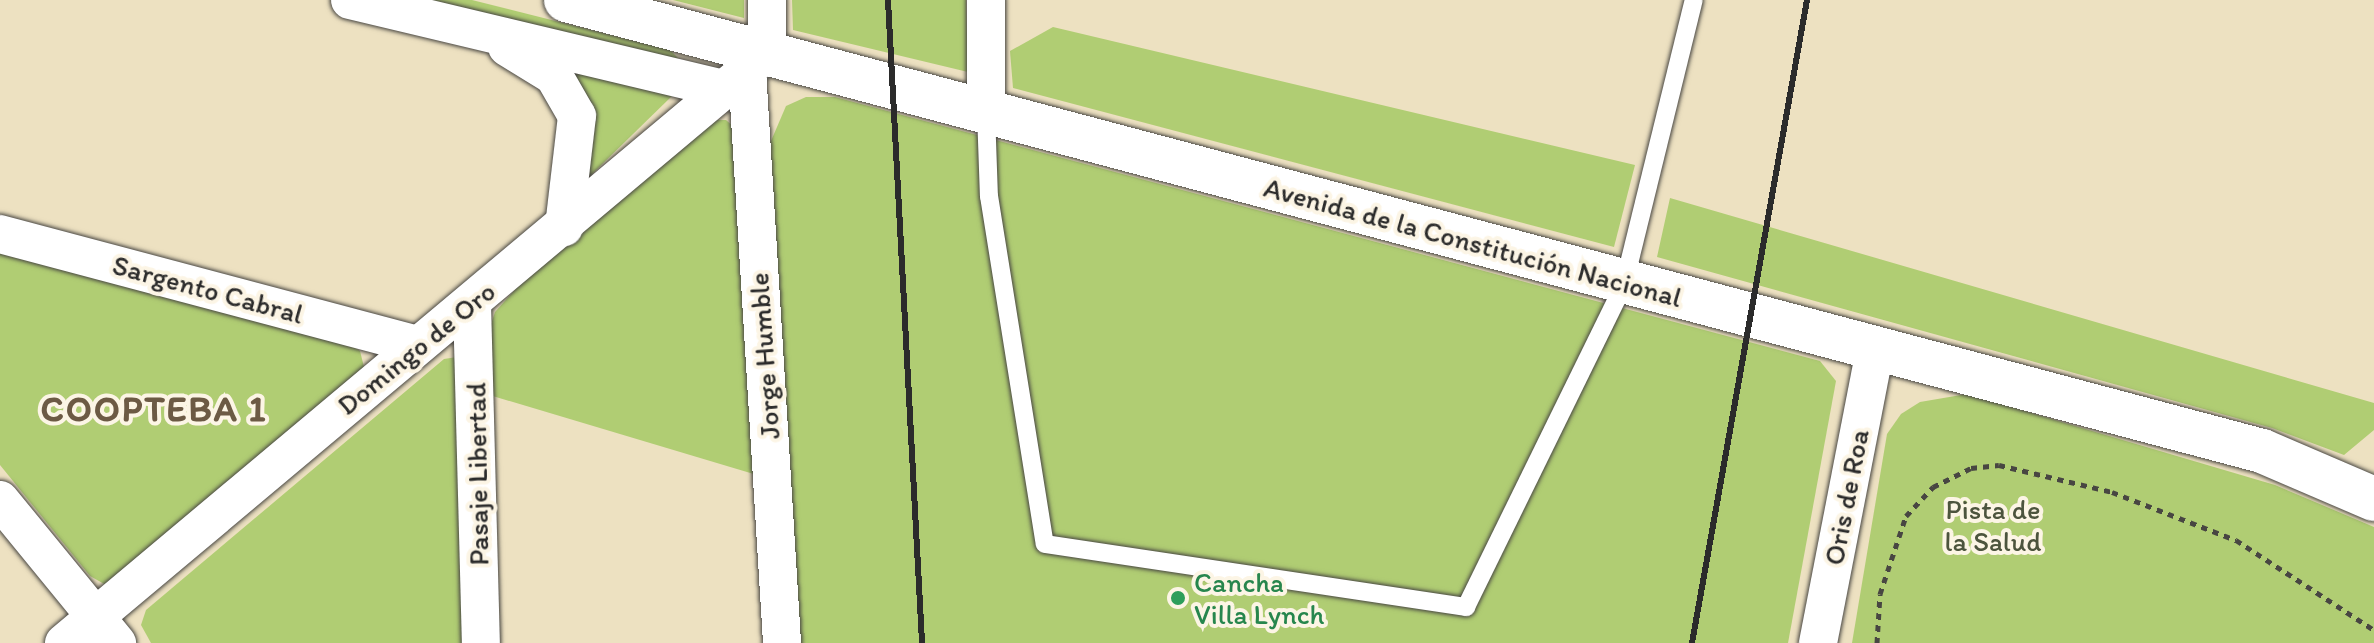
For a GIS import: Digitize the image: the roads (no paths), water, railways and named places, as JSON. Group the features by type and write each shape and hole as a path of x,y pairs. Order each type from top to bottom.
{"main road":[{"name":"Avenida de la Constitución Nacional","path":"566,0 746,70 986,109 1624,284 2262,451 2366,485"}],"street":[{"name":"Avenida de la Constitución Nacional","path":"350,0 484,33 746,70"},
{"name":"Jorge Humble","path":"767,0 746,70 782,643"},
{"path":"986,0 986,109"},
{"path":"484,33 554,76 570,96 577,116 564,227"},
{"name":"Domingo de Oro","path":"64,643 106,630 416,345 472,304 746,70"},
{"name":"Sargento Cabral","path":"0,234 416,345"},
{"name":"Pasaje Libertad","path":"472,304 481,643"},
{"name":"Oris de Roa","path":"1818,643 1875,351"},
{"path":"0,500 106,630"}],"lane":[{"path":"986,109 989,196 1045,544 1466,607 1624,284 1694,0"}],"railway":[{"path":"888,0 922,643"},
{"path":"1692,643 1807,0"}],"place":[{"name":"Cancha Villa Lynch","path":"1178,598"}],"district":[{"name":"COOPTEBA 1","path":"154,409"}],"park label":[{"name":"Pista de la Salud","path":"1993,525"}]}
